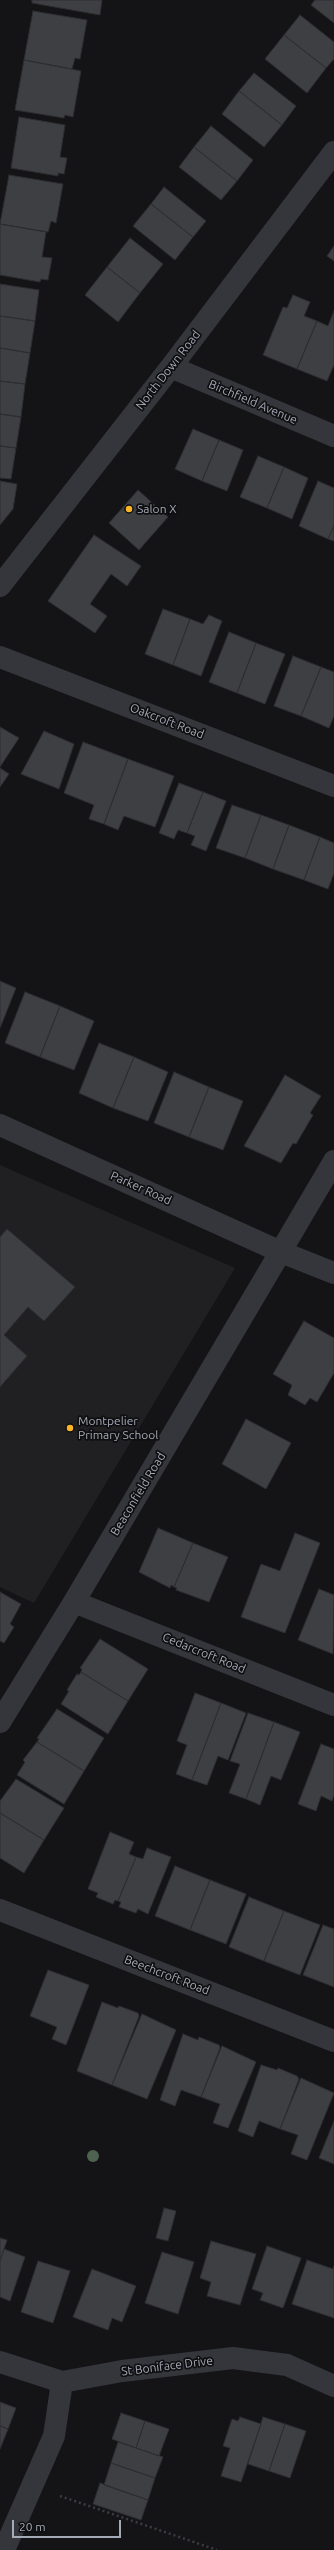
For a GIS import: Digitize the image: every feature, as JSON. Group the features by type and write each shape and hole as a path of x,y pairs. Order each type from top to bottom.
{"street":[{"name":"North Down Road","path":"0,586 171,367 334,152"},
{"name":"Birchfield Avenue","path":"171,367 334,436"},
{"name":"Oakcroft Road","path":"0,657 334,786"},
{"name":"Parker Road","path":"0,1125 281,1252 334,1273"},
{"name":"Beaconfield Road","path":"0,1722 74,1602 334,1161"},
{"name":"Cedarcroft Road","path":"74,1602 334,1705"},
{"name":"Beechcroft Road","path":"0,1910 334,2041"},
{"name":"St Boniface Drive","path":"0,2362 62,2382 122,2371 233,2358 287,2365 334,2386"},
{"path":"4,2550 54,2436 62,2382"}],"path":[{"path":"32,2487 217,2550"}],"shaded area":[{"name":"Montpelier Primary School","path":"0,1165 235,1268 34,1603 0,1587"}],"building":[{"path":"32,0 102,0 100,15 32,3"},
{"path":"315,0 334,0 334,23 311,5"},
{"path":"33,11 87,20 80,59 75,58 72,69 24,60"},
{"path":"300,15 334,42 334,59 326,68 284,35"},
{"path":"284,35 326,68 307,93 265,59"},
{"path":"24,60 81,71 73,117 65,115 64,118 15,110"},
{"path":"254,73 296,106 282,125 239,91"},
{"path":"239,91 282,125 264,147 222,114"},
{"path":"19,117 65,125 60,157 67,158 64,174 58,173 58,176 11,168"},
{"path":"211,126 253,160 237,181 194,147"},
{"path":"194,147 237,181 221,200 179,167"},
{"path":"9,175 63,184 56,223 51,221 48,232 0,224"},
{"path":"164,187 206,221 193,237 151,204"},
{"path":"151,204 193,237 175,260 133,226"},
{"path":"0,224 46,232 42,257 52,258 48,280 41,279 40,282 0,275"},
{"path":"130,238 163,264 140,293 107,267"},
{"path":"334,246 334,261 327,256"},
{"path":"107,267 140,293 118,322 85,295"},
{"path":"0,284 39,290 35,321 0,316"},
{"path":"293,295 310,302 304,316 317,321 297,369 263,355 283,307 287,308"},
{"path":"334,311 334,365 327,381 297,369 317,321 328,326"},
{"path":"0,316 35,321 30,353 0,348"},
{"path":"0,348 30,353 25,384 0,381"},
{"path":"0,381 25,384 21,417 0,414"},
{"path":"0,414 21,417 16,448 0,446"},
{"path":"193,429 219,440 202,481 175,469"},
{"path":"219,440 243,450 227,491 202,481"},
{"path":"0,446 16,448 11,479 0,478"},
{"path":"258,456 284,467 267,508 240,497"},
{"path":"284,467 308,478 292,519 267,508"},
{"path":"0,481 17,484 13,509 0,525"},
{"path":"318,481 334,488 334,526 328,539 299,526"},
{"path":"138,490 168,517 139,550 109,523"},
{"path":"334,526 334,541 328,539"},
{"path":"94,535 141,566 127,586 111,574 90,604 107,616 95,633 48,601"},
{"path":"163,609 190,619 173,665 145,654"},
{"path":"209,615 222,621 201,676 173,665 190,619 203,624"},
{"path":"229,632 256,643 237,693 209,682"},
{"path":"256,643 285,654 265,704 237,693"},
{"path":"293,656 321,667 301,716 274,706"},
{"path":"321,667 334,672 334,716 329,728 301,716"},
{"path":"0,727 19,738 0,767"},
{"path":"44,731 74,744 59,789 21,774"},
{"path":"83,742 128,759 104,824 89,819 94,805 64,793"},
{"path":"128,759 174,776 155,827 124,816 118,830 104,824"},
{"path":"0,768 9,774 0,787"},
{"path":"179,783 203,792 187,833 178,830 174,839 159,833"},
{"path":"203,792 226,801 206,851 191,845 195,836 187,833"},
{"path":"232,805 261,815 245,858 216,848"},
{"path":"261,815 289,825 273,869 245,858"},
{"path":"289,825 320,837 304,880 273,869"},
{"path":"320,837 334,843 334,873 328,889 304,880"},
{"path":"0,981 16,988 0,1028"},
{"path":"25,992 60,1006 40,1057 5,1043"},
{"path":"60,1006 94,1021 74,1070 40,1057"},
{"path":"99,1043 134,1057 113,1108 79,1093"},
{"path":"134,1057 168,1072 148,1121 113,1108"},
{"path":"174,1072 209,1087 189,1137 154,1123"},
{"path":"285,1075 321,1096 310,1113 313,1115 296,1144 293,1143 281,1163 244,1146"},
{"path":"209,1087 243,1101 223,1150 189,1137"},
{"path":"7,1229 75,1287 44,1321 28,1307 4,1335 27,1356 0,1387 0,1237"},
{"path":"304,1321 334,1338 334,1373 317,1402 310,1398 305,1405 288,1395 292,1385 273,1374"},
{"path":"246,1419 291,1443 266,1489 222,1464"},
{"path":"158,1528 193,1543 174,1587 171,1585 170,1588 139,1572"},
{"path":"295,1533 320,1543 285,1633 241,1617 261,1564 280,1571"},
{"path":"193,1543 228,1557 209,1602 176,1590 177,1588 174,1587"},
{"path":"319,1589 334,1595 333,1654 298,1640"},
{"path":"0,1592 21,1604 10,1624 14,1627 4,1643 0,1641"},
{"path":"100,1639 148,1669 128,1701 81,1672 82,1669 80,1668"},
{"path":"81,1672 128,1701 108,1734 61,1704 69,1691 67,1690 77,1674 79,1675"},
{"path":"195,1693 221,1703 192,1780 176,1774 187,1745 177,1741"},
{"path":"221,1703 246,1713 228,1760 218,1756 207,1785 192,1780"},
{"path":"57,1709 104,1738 84,1771 37,1742 39,1739 37,1738"},
{"path":"248,1713 274,1722 246,1799 229,1793 240,1764 230,1761"},
{"path":"274,1722 300,1732 281,1780 271,1776 260,1805 246,1799"},
{"path":"37,1742 84,1771 64,1804 17,1775 25,1762 23,1760"},
{"path":"321,1744 334,1749 334,1795 332,1801 321,1796 316,1811 298,1804"},
{"path":"16,1779 64,1808 44,1840 0,1813 0,1801"},
{"path":"0,1813 44,1840 24,1873 0,1858"},
{"path":"110,1832 134,1842 129,1854 136,1857 118,1901 115,1900 113,1904 96,1897 98,1893 88,1889"},
{"path":"147,1848 171,1857 148,1914 138,1909 136,1913 119,1907 121,1902 118,1901 136,1857 143,1859"},
{"path":"175,1866 210,1880 190,1930 155,1916"},
{"path":"210,1880 246,1894 226,1944 190,1930"},
{"path":"249,1897 284,1911 264,1961 229,1947"},
{"path":"284,1911 320,1925 300,1975 264,1961"},
{"path":"323,1925 334,1929 334,1987 303,1975"},
{"path":"48,1970 89,1985 66,2045 52,2039 57,2027 30,2016"},
{"path":"102,2002 138,2013 139,2016 112,2085 77,2071"},
{"path":"142,2014 176,2030 147,2099 112,2085"},
{"path":"183,2034 198,2040 199,2037 219,2045 220,2048 201,2097 181,2090 175,2106 160,2100"},
{"path":"222,2046 256,2062 228,2128 213,2123 220,2104 201,2097"},
{"path":"261,2065 277,2070 278,2068 297,2076 299,2079 280,2129 259,2121 253,2137 238,2131"},
{"path":"301,2078 334,2093 307,2160 291,2154 298,2135 280,2129"},
{"path":"334,2121 334,2164 319,2158"},
{"path":"164,2208 176,2211 168,2241 156,2238"},
{"path":"0,2238 7,2240 0,2261"},
{"path":"211,2241 256,2254 240,2305 207,2296 211,2282 200,2278"},
{"path":"267,2246 301,2258 283,2308 260,2300 263,2293 252,2289"},
{"path":"4,2249 25,2257 10,2301 0,2297 0,2261"},
{"path":"162,2252 194,2262 178,2314 145,2303"},
{"path":"307,2260 333,2269 334,2266 334,2318 292,2304"},
{"path":"38,2261 70,2271 53,2323 21,2312"},
{"path":"92,2269 136,2286 122,2322 112,2318 108,2330 73,2317"},
{"path":"0,2402 16,2408 8,2429 0,2426"},
{"path":"121,2413 145,2421 136,2448 112,2439"},
{"path":"240,2417 261,2424 241,2482 221,2476 230,2448 223,2446 232,2419 238,2421"},
{"path":"263,2417 285,2424 269,2471 248,2464"},
{"path":"145,2421 169,2429 159,2456 136,2448"},
{"path":"285,2424 306,2431 290,2478 269,2471"},
{"path":"0,2426 8,2429 0,2449"},
{"path":"118,2442 163,2457 155,2478 111,2463"},
{"path":"111,2463 155,2478 148,2500 104,2485"},
{"path":"100,2483 148,2500 141,2520 93,2504"}],"place":[{"name":"Salon X","path":"129,509"},
{"name":"Montpelier Primary School","path":"70,1428"}]}
